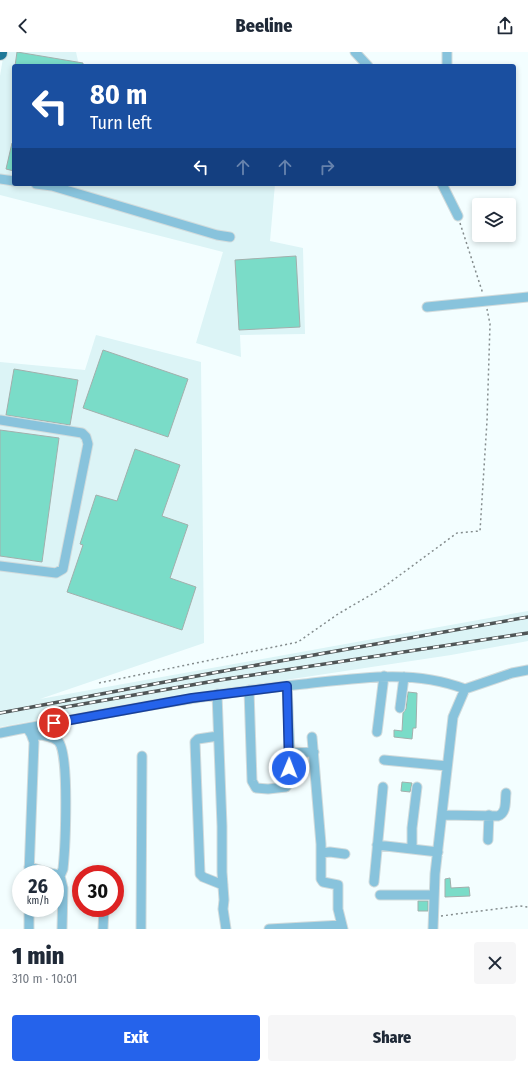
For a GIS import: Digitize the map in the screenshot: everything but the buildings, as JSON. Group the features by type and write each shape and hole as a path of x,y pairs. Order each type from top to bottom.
{"street":[{"path":"355,52 366,64"},
{"path":"447,52 447,64"},
{"path":"0,179 12,181"},
{"path":"52,186 230,237"},
{"path":"443,186 458,216"},
{"path":"427,307 528,298"},
{"path":"0,420 82,433 86,437 88,444 63,569 56,573 0,566"},
{"path":"0,734 29,731 119,710 249,690 384,676 448,683 465,689 512,673 528,670"},
{"path":"377,732 384,676"},
{"path":"400,708 404,677"},
{"path":"249,690 251,772 253,784 256,788 268,789 286,787 288,784 290,753 287,686"},
{"path":"433,929 434,895 438,852 453,717 465,689"},
{"path":"217,694 224,900 223,909 226,929"},
{"path":"29,731 34,742 29,865"},
{"path":"29,731 53,738 58,741 62,750 65,776 63,865"},
{"path":"218,736 198,739 195,742 195,749 200,874 203,877 223,885"},
{"path":"269,929 342,927 338,909 338,885 322,881 312,737"},
{"path":"290,753 314,752"},
{"path":"141,929 142,756"},
{"path":"384,760 447,766"},
{"path":"374,882 383,787"},
{"path":"412,849 412,828 417,787"},
{"path":"442,814 502,814 504,812 506,793"},
{"path":"488,840 489,815"},
{"path":"377,845 438,852"},
{"path":"321,853 330,852 345,854"},
{"path":"380,895 434,895"},
{"path":"29,917 29,929"},
{"path":"62,917 62,929"},
{"path":"103,929 104,917"}],"path":[{"path":"99,684 298,642 338,614 381,588 457,533 480,531 487,422 490,324 486,302 458,216"},
{"path":"434,916 520,906 528,907"}],"shaded area":[{"path":"4,52 76,52 77,64 12,64 12,186 275,186 270,241 303,248 305,334 240,335 241,357 196,343 223,252 0,195 0,76"},
{"path":"96,335 201,362 204,643 40,699 528,611 528,641 451,655 126,704 0,727 0,362 85,370"}],"railway":[{"path":"0,713 218,672 528,617"},
{"path":"54,709 220,680 528,633"}],"route":[{"path":"54,723 112,711 192,698 287,686 290,753 289,768"}]}
